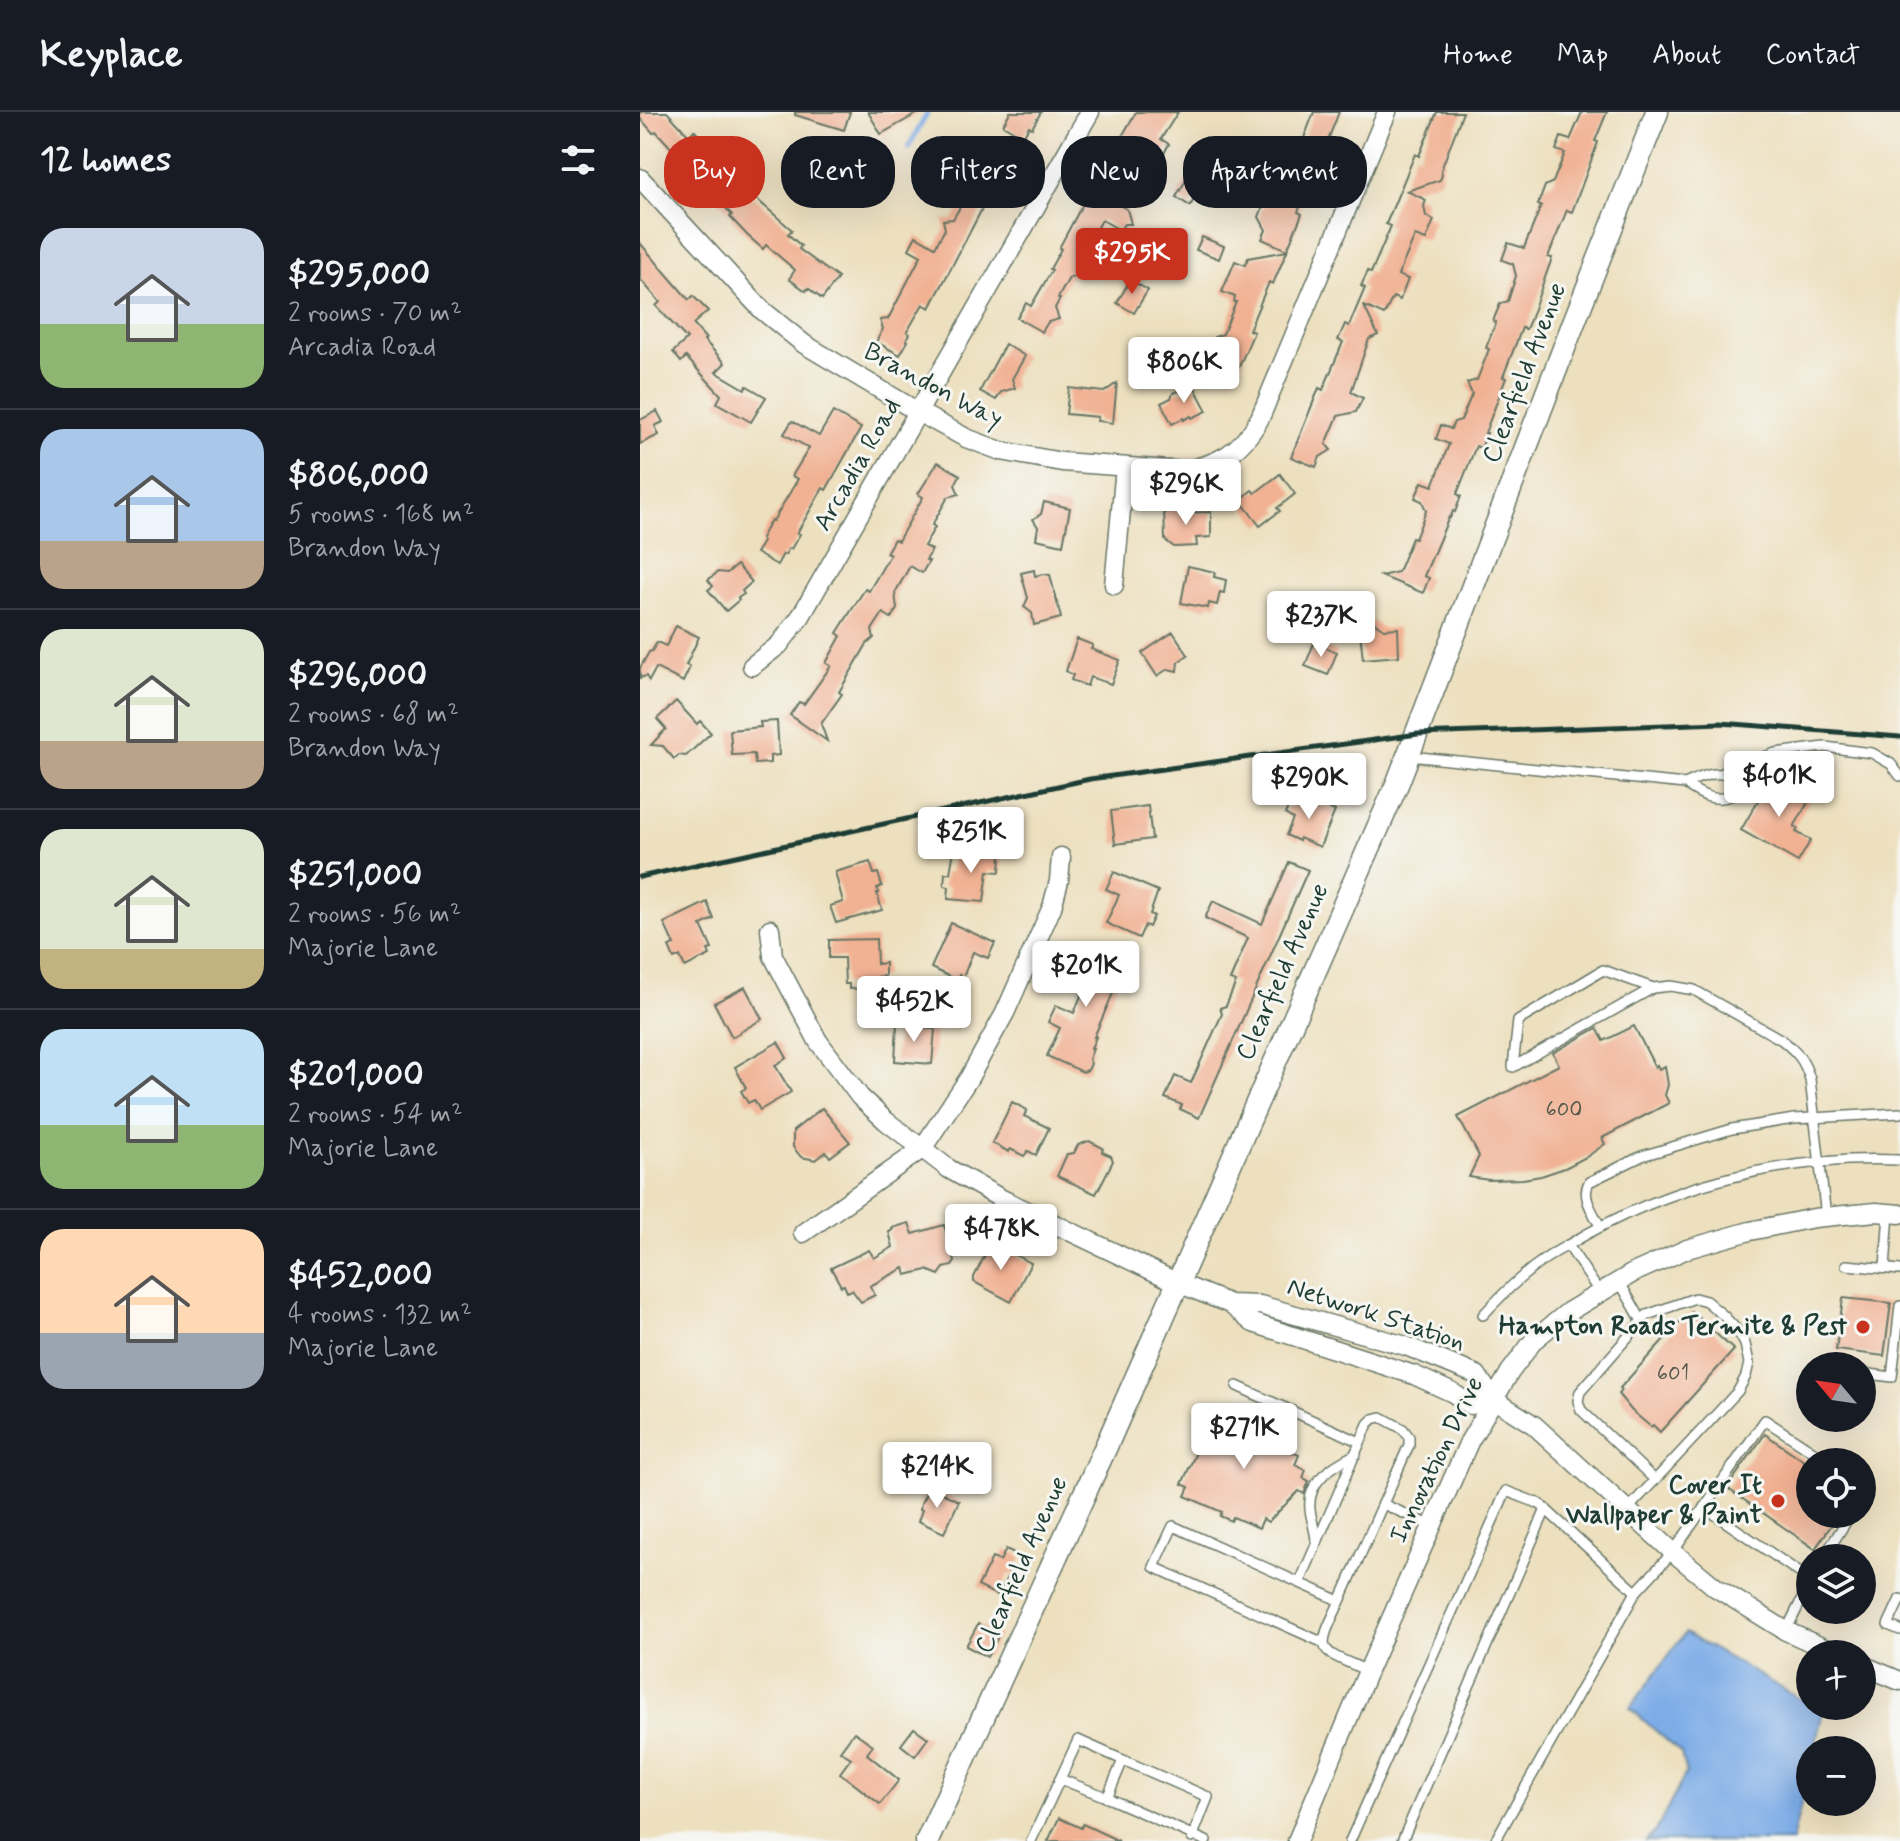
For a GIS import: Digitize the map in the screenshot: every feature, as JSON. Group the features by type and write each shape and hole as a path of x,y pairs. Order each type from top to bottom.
{"street":[{"name":"Arcadia Road","path":"752,666 779,645 801,616 1090,112"},
{"name":"Brandon Way","path":"640,178 762,310 804,344 918,412 966,438 1001,451 1062,462 1173,471 1201,468 1220,461 1251,435 1387,112"},
{"name":"Clearfield Avenue","path":"927,1841 1178,1283 1409,756 1657,112"},
{"path":"1114,585 1125,467"},
{"path":"803,1233 922,1149 969,1078 1005,1013 1052,907 1061,857"},
{"name":"Network Station","path":"770,929 773,956 818,1041 860,1097 949,1169 1000,1198 1178,1283 1230,1304 1253,1323 1414,1375 1471,1405 1493,1399"},
{"name":"Innovation Drive","path":"1297,1841 1469,1442 1510,1372 1534,1340 1568,1312 1619,1281 1687,1249 1750,1231 1826,1217 1876,1212 1895,1214"},
{"name":"Network Station","path":"1230,1304 1260,1305 1406,1346 1477,1375 1493,1399 1534,1425 1715,1587 1806,1640"},
{"path":"1876,1671 1900,1681"}],"lane":[{"path":"1685,784 1775,753 1825,747 1872,753 1891,764 1900,776"},
{"path":"1409,756 1685,784 1705,797 1722,800 1733,795 1737,788 1735,778 1724,772"},
{"path":"1653,988 1603,970 1518,1021 1513,1067 1653,988 1671,986 1694,990 1782,1040 1804,1062 1810,1079 1826,1217"},
{"path":"1600,1226 1585,1196 1585,1187 1589,1182 1642,1156 1762,1123 1900,1113"},
{"path":"1483,1315 1544,1258 1600,1226 1656,1200 1702,1185 1820,1161 1859,1158 1900,1160"},
{"path":"1885,1268 1895,1214"},
{"path":"1568,1245 1600,1293"},
{"path":"1846,1265 1900,1270"},
{"path":"1619,1281 1642,1321"},
{"path":"1627,1510 1655,1480 1738,1391 1746,1376 1749,1363 1745,1344 1737,1330 1706,1301 1695,1298 1647,1315 1580,1392 1578,1401 1581,1410 1655,1480"},
{"path":"1876,1375 1892,1377 1900,1306"},
{"path":"1237,1386 1360,1442"},
{"path":"1300,1582 1368,1424 1381,1417 1403,1429 1409,1437 1409,1445 1323,1637 1329,1654 1368,1671"},
{"path":"1495,1841 1636,1592 1673,1552 1765,1420 1808,1448"},
{"path":"1317,1543 1310,1500 1321,1476 1356,1454"},
{"path":"1350,1841 1506,1491 1540,1504 1636,1592"},
{"path":"1383,1504 1432,1526"},
{"path":"1704,1507 1796,1572"},
{"path":"1402,1841 1546,1509"},
{"path":"1324,1643 1154,1567 1173,1526 1340,1601"},
{"path":"1900,1599 1888,1625 1900,1630"},
{"path":"1786,1631 1796,1611"},
{"path":"1031,1841 1078,1740 1208,1797 1192,1838"},
{"path":"1107,1798 1123,1760"},
{"path":"1060,1779 1192,1838 1206,1841"}],"water":[{"path":"1685,1633 1796,1697 1796,1720 1821,1720 1817,1736 1796,1736 1798,1816 1792,1841 1646,1841 1656,1831 1686,1773 1681,1753 1630,1708"}],"building":[{"path":"640,112 667,112 689,136 664,136 664,140 640,118"},
{"path":"795,112 850,112 844,130 795,115"},
{"path":"868,112 920,112 881,134"},
{"path":"1010,112 1041,112 1024,136 1003,125"},
{"path":"1136,112 1178,112 1163,136 1122,136"},
{"path":"1314,112 1339,112 1330,136 1305,136"},
{"path":"1437,112 1463,112 1441,170 1442,175 1440,180 1407,191 1426,200 1426,216 1434,220 1426,240 1415,236 1398,275 1408,279 1400,300 1393,297 1384,315 1364,306 1378,335 1369,339 1351,392 1363,398 1356,412 1338,416 1326,444 1331,450 1320,457 1316,467 1291,457 1319,388 1323,390 1343,342 1338,340 1345,324 1349,326 1365,288 1361,286 1368,271 1371,273 1391,226 1386,224 1415,154 1419,156"},
{"path":"1582,112 1607,112 1572,212 1567,210 1548,257 1552,258 1530,320 1526,329 1522,328 1503,377 1506,378 1487,433 1481,448 1476,446 1457,494 1461,496 1455,512 1449,517 1424,576 1429,578 1423,593 1381,576 1398,572 1412,538 1415,539 1426,511 1422,501 1415,498 1422,482 1433,486 1449,444 1436,439 1441,425 1451,429 1454,422 1461,420 1472,394 1467,383 1477,380 1489,349 1486,348 1496,322 1493,321 1500,304 1508,301 1516,276 1513,264 1502,260 1508,243 1524,248 1541,206 1538,205 1545,186 1553,182 1565,153 1556,150 1561,137 1570,140"},
{"path":"1183,185 1183,202 1176,197"},
{"path":"765,206 792,230 788,234 801,246 799,249 838,278 822,299 808,288 806,291 789,279 795,270 766,245 763,249 748,236 730,217 732,215 726,208"},
{"path":"960,208 982,208 930,308 923,304 907,332 910,334 908,341 900,355 876,342 883,329 880,320 888,319 921,256 909,249 916,236 935,247 945,229 943,220 953,219"},
{"path":"1125,208 1131,224 1124,224 1120,230 1102,220 1076,266 1078,276 1069,278 1058,298 1055,308 1059,319 1048,322 1042,332 1017,318 1026,303 1031,306 1052,270 1059,248 1080,209"},
{"path":"1262,208 1300,208 1298,212 1302,214 1287,250 1262,239 1266,230 1259,217"},
{"path":"1202,237 1224,246 1219,259 1196,250"},
{"path":"640,243 689,300 693,296 708,311 693,324 725,363 716,372 766,397 751,422 717,403 721,395 686,357 681,362 673,352 687,339 656,306 660,302 640,279"},
{"path":"1287,251 1273,284 1269,282 1249,330 1254,332 1239,367 1214,356 1218,346 1214,337 1223,334 1236,302 1235,297 1222,292 1235,261 1245,265 1248,258"},
{"path":"1130,280 1148,290 1134,313 1117,303"},
{"path":"1005,344 1025,356 1012,379 1015,388 1001,392 996,400 980,391"},
{"path":"1117,383 1113,423 1097,421 1098,417 1066,414 1069,388 1104,392"},
{"path":"1194,386 1207,411 1172,424 1161,403 1171,398 1173,393 1184,392"},
{"path":"657,411 663,422 655,426 659,435 640,444 640,420"},
{"path":"833,412 861,428 826,490 823,488 791,549 783,554 777,565 756,553 771,520 798,479 792,476 809,448 784,434 792,421 819,436"},
{"path":"938,462 960,475 955,485 959,494 948,497 932,525 935,527 924,546 932,550 922,573 910,566 895,593 897,609 891,618 883,613 872,630 874,638 867,644 839,692 842,694 821,724 827,741 790,715 799,702 804,704 831,666 826,663 841,636 837,633 865,589 869,591 890,555 886,553 894,539 898,541 923,497 918,494"},
{"path":"1280,474 1295,494 1277,508 1280,511 1260,526 1240,500"},
{"path":"1044,502 1070,508 1063,545 1036,539 1038,527 1033,519 1041,514"},
{"path":"1164,508 1180,508 1180,513 1211,512 1211,537 1196,538 1197,546 1174,547 1165,540"},
{"path":"737,565 752,582 726,611 708,590 713,586 708,580 718,572 727,573"},
{"path":"1188,566 1215,572 1214,577 1226,580 1224,593 1220,592 1217,605 1209,603 1208,608 1181,603"},
{"path":"1034,570 1035,576 1050,575 1061,618 1034,625 1032,613 1024,607 1028,598 1021,573"},
{"path":"1372,621 1384,629 1398,628 1399,656 1363,659 1359,623"},
{"path":"676,626 699,637 686,665 690,667 683,682 656,668 649,681 646,676 640,678 640,668 649,652 657,642 666,646"},
{"path":"1173,632 1188,655 1178,662 1177,671 1168,669 1157,676 1142,653"},
{"path":"1077,639 1093,645 1091,649 1120,660 1111,684 1090,677 1087,686 1071,680 1073,675 1066,671"},
{"path":"1314,643 1337,652 1328,675 1305,666"},
{"path":"676,701 697,724 700,721 711,733 686,756 679,755 674,759 663,746 651,745 666,729 657,719"},
{"path":"777,721 779,755 770,756 770,763 755,764 754,754 732,755 730,730 761,727 760,722"},
{"path":"1772,776 1811,797 1794,827 1798,829 1796,832 1811,840 1798,862 1741,830"},
{"path":"1302,796 1335,811 1320,847 1286,835 1293,819 1285,814 1291,801 1299,805"},
{"path":"1148,806 1152,839 1115,844 1111,811"},
{"path":"954,850 1001,854 1000,872 988,871 984,902 948,899 949,887 944,886 945,873 950,873"},
{"path":"870,862 882,886 877,888 877,893 882,910 836,923 830,906 843,902 835,872"},
{"path":"1289,862 1308,870 1199,1118 1180,1109 1182,1105 1165,1098 1175,1076 1191,1083 1222,1014 1220,1008 1226,1006 1236,982 1230,980 1248,938 1205,918 1213,901 1262,924"},
{"path":"1114,872 1158,891 1150,914 1154,916 1139,938 1106,923 1119,895 1106,889"},
{"path":"707,902 714,919 701,925 712,949 708,950 710,955 685,967 680,956 674,959 669,947 674,945 664,923"},
{"path":"951,923 995,943 988,958 973,952 963,977 959,975 957,980 931,968"},
{"path":"876,939 877,964 885,963 885,976 877,977 877,988 849,989 849,984 845,984 844,958 829,958 829,940"},
{"path":"1084,942 1127,961 1094,1037 1089,1059 1091,1064 1083,1072 1047,1056 1060,1028 1048,1022 1056,1005 1074,1013 1085,986 1082,985 1090,964 1077,958"},
{"path":"745,987 762,1019 732,1037 714,1003"},
{"path":"905,1021 920,1023 920,1028 935,1029 932,1064 895,1061 897,1024 905,1025"},
{"path":"1634,1026 1655,1067 1665,1066 1668,1085 1665,1095 1669,1103 1602,1138 1605,1144 1565,1168 1523,1179 1469,1177 1479,1156 1458,1117 1559,1065 1553,1053 1597,1028 1604,1041"},
{"path":"778,1042 787,1058 775,1065 791,1092 760,1110 754,1100 748,1103 741,1091 746,1088 735,1067"},
{"path":"1012,1102 1027,1110 1024,1116 1049,1128 1036,1155 1028,1151 1024,1156 1010,1149 1009,1152 992,1143"},
{"path":"822,1108 850,1142 830,1157 826,1152 816,1160 801,1157 793,1147 793,1131"},
{"path":"1089,1141 1103,1148 1102,1152 1111,1156 1113,1161 1096,1194 1057,1176 1067,1154 1074,1153 1078,1145"},
{"path":"909,1223 913,1234 944,1225 955,1261 952,1266 944,1268 939,1275 927,1270 906,1275 904,1268 870,1286 875,1295 861,1302 852,1290 847,1292 831,1268 869,1250 874,1258 893,1247 889,1232 892,1228"},
{"path":"991,1243 1031,1263 1011,1302 974,1282"},
{"name":"Hampton Roads Termite & Pest","path":"1843,1298 1891,1303 1884,1356 1876,1355 1876,1352 1836,1350"},
{"path":"1692,1312 1734,1350 1660,1432 1632,1411 1618,1394 1657,1347"},
{"path":"1223,1411 1296,1443 1292,1452 1299,1455 1295,1465 1306,1470 1303,1478 1309,1481 1304,1494 1299,1491 1268,1522 1263,1519 1259,1528 1233,1517 1231,1521 1220,1516 1222,1512 1185,1496 1189,1487 1182,1484 1212,1416 1219,1419"},
{"name":"Cover It Wallpaper & Paint","path":"1765,1434 1796,1455 1796,1528 1829,1528 1818,1544 1808,1544 1727,1488"},
{"path":"929,1487 959,1501 944,1533 918,1521 921,1503"},
{"path":"1006,1549 1022,1557 1013,1575 1009,1573 998,1596 978,1586 992,1558 1000,1561"},
{"path":"978,1624 999,1635 987,1657 966,1646"},
{"path":"914,1728 928,1738 915,1756 901,1745"},
{"path":"854,1732 873,1745 867,1754 899,1780 880,1804 840,1773 851,1758 840,1751"},
{"path":"1059,1818 1081,1828 1083,1824 1119,1841 1048,1841"}],"waterway":[{"path":"908,148 928,112"}],"railway":[{"path":"640,877 1090,779 1418,734 1721,723 1900,737"}],"place":[{"name":"Hampton Roads Termite & Pest","path":"1863,1327"},
{"name":"Cover It Wallpaper & Paint","path":"1778,1501"}]}
